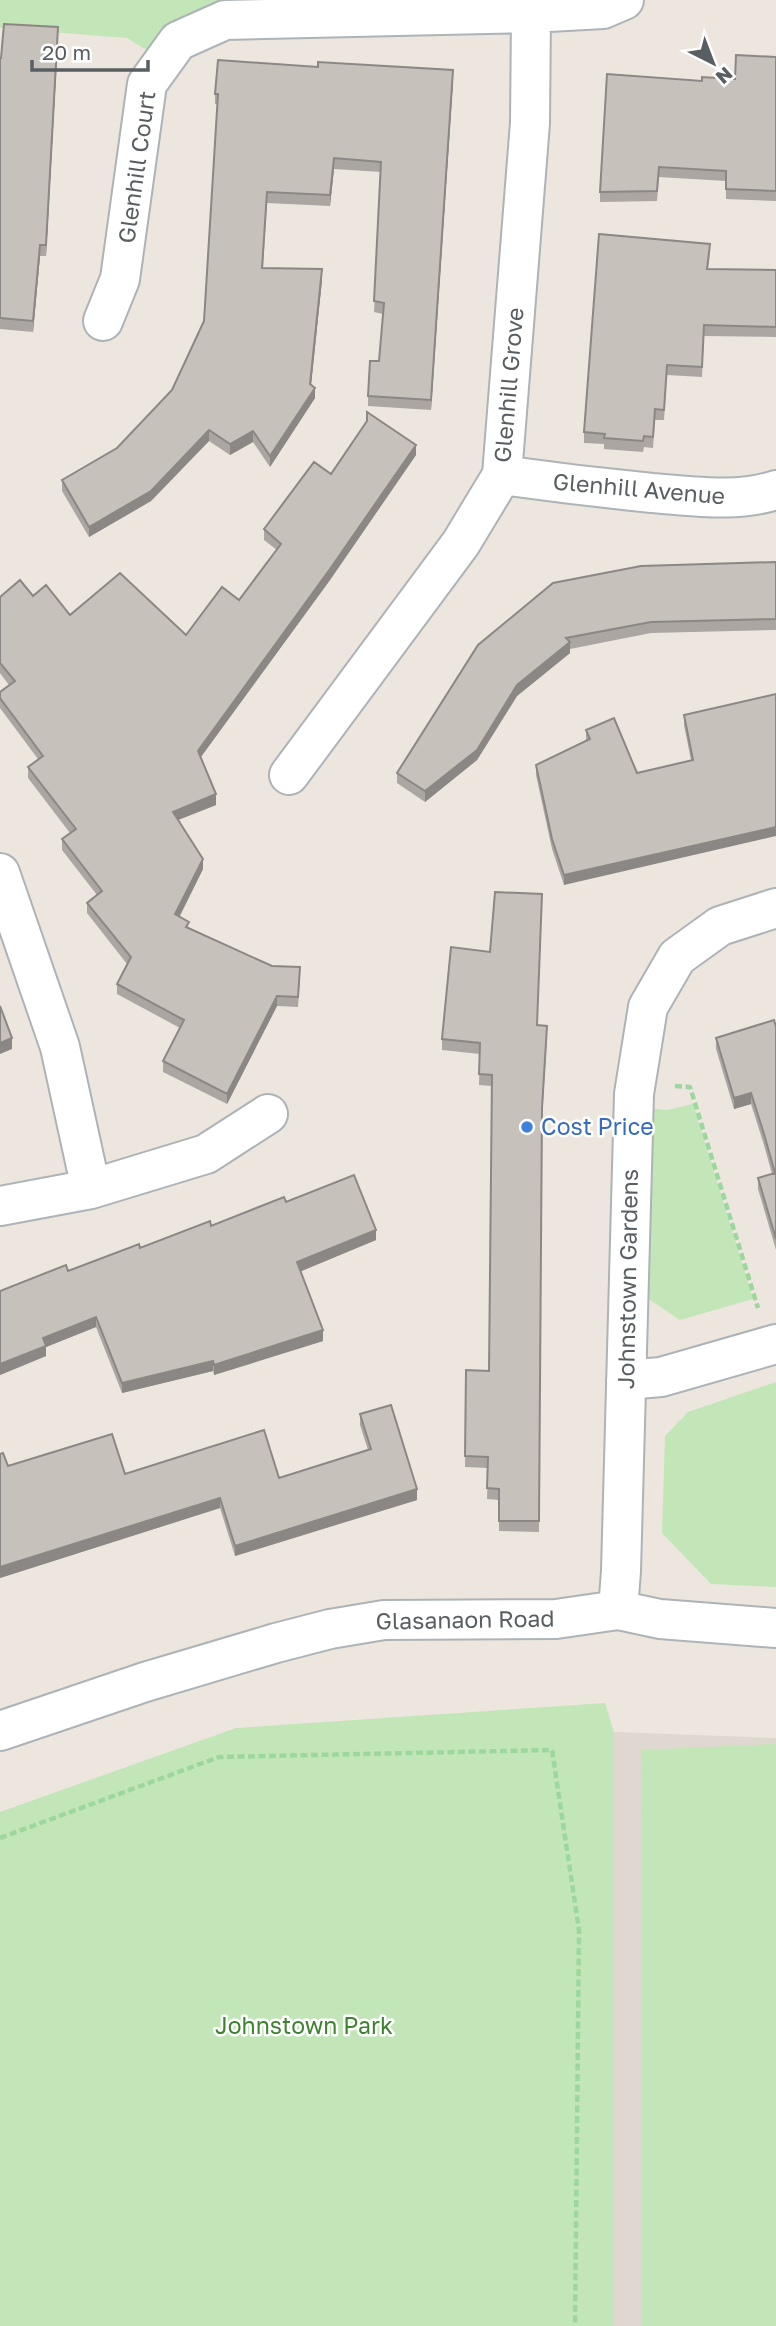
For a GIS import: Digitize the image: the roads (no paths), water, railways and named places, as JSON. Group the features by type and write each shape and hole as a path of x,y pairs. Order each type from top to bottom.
{"street":[{"name":"Glenhill Court","path":"103,321 120,279 147,84 178,41 225,20 531,13 603,9 624,0"},
{"name":"Glenhill Grove","path":"289,775 461,543 502,475 530,123 531,13"},
{"name":"Glenhill Avenue","path":"502,475 597,488 715,498 757,496 776,490"},
{"path":"0,873 60,1047 91,1189"},
{"name":"Johnstown Gardens","path":"618,1610 634,1094 648,1007 677,957 720,926 776,908"},
{"path":"0,1206 91,1189 206,1154 268,1114"},
{"path":"626,1380 662,1377 773,1345"},
{"name":"Glasanaon Road","path":"0,1731 145,1682 330,1629 384,1620 556,1619 618,1610 660,1619 776,1628"}],"place":[{"name":"Cost Price","path":"527,1127"}],"park label":[{"name":"Johnstown Park","path":"304,2026"}]}
